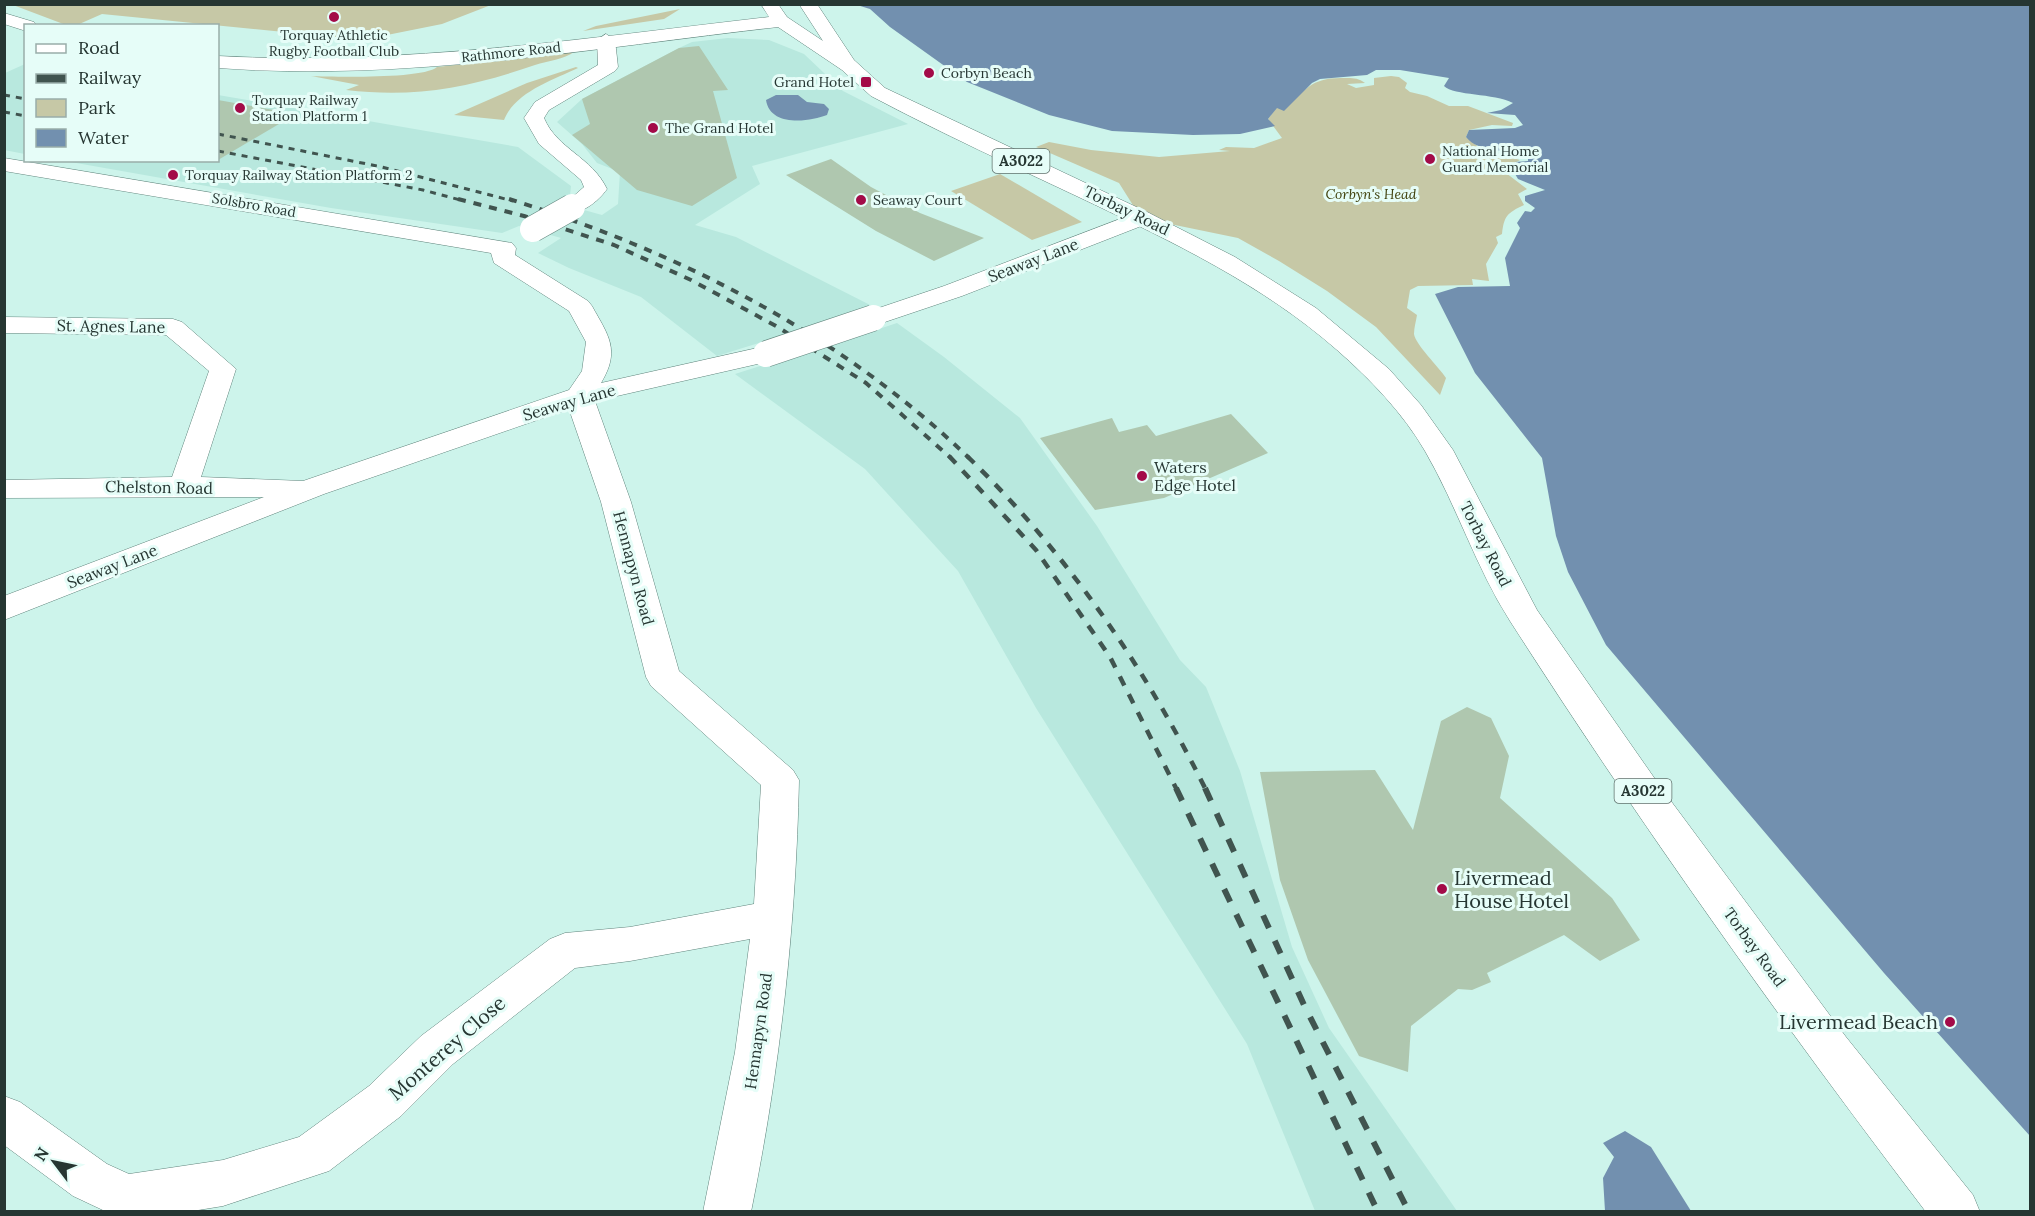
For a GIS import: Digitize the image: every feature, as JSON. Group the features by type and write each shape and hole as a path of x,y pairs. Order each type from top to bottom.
{"street":[{"name":"Torbay Road","path":"768,4 781,21 849,66 878,92 1225,259 1298,305 1350,348 1423,425 1439,450 1522,614 1648,799 1823,1041 1956,1212"},
{"path":"781,21 788,8 794,4"},
{"name":"Torbay Road","path":"808,4 831,34 849,66"},
{"path":"4,18 24,25"},
{"name":"Rathmore Road","path":"219,62 293,66 385,63 597,42 718,18 781,21"},
{"path":"579,396 595,371 599,342 579,306 503,258 504,248 572,207 596,189 592,176 551,147 534,118 542,106 608,67 597,42"},
{"name":"Solsbro Road","path":"4,164 12,163 504,248"},
{"name":"Seaway Lane","path":"4,609 313,488 579,396 766,354 953,291 1141,218"},
{"name":"St. Agnes Lane","path":"4,325 172,327 223,369 204,432 183,486"},
{"name":"Hennapyn Road","path":"579,396 616,502 663,678 780,780 771,918 761,1020 739,1160 728,1212"},
{"name":"Chelston Road","path":"4,489 183,486 313,488"},
{"name":"Monterey Close","path":"4,1118 90,1179 119,1204 223,1183 312,1155 385,1101 437,1050 565,951 630,944 771,918"}],"shaded area":[{"path":"728,38 769,40 804,54 843,91 908,124 752,166 760,184 695,225 736,237 878,309 873,331 897,323 944,357 1020,418 1097,526 1180,660 1206,687 1240,771 1292,947 1329,1028 1457,1211 1315,1211 1247,1044 1036,708 958,571 865,469 735,374 785,358 762,342 717,356 641,297 538,253 561,238 519,226 502,233 331,208 71,162 219,162 219,95 518,147 571,186 570,196 559,203 602,215 618,204 620,172 597,163 582,144 557,122 582,99 692,42"},
{"path":"24,64 24,154 4,150 5,73"}],"green space":[{"path":"491,4 442,24 372,38 354,39 102,14 79,24 63,24 13,5"},
{"path":"680,9 664,19 583,31 596,26"},
{"path":"574,52 487,80 419,92 346,90 359,85 311,76 357,77 415,74 437,67"},
{"path":"578,68 526,94 509,110 504,120 454,115 527,83"},
{"name":"Corbyn's Head","path":"1399,77 1407,83 1405,88 1410,92 1427,96 1449,106 1468,106 1513,123 1512,126 1492,125 1469,130 1466,137 1480,148 1520,160 1507,167 1506,173 1527,189 1518,194 1524,205 1507,216 1502,234 1496,237 1498,243 1486,264 1489,281 1472,279 1473,285 1418,286 1410,290 1407,308 1417,315 1415,338 1446,378 1440,395 1376,327 1327,291 1279,261 1238,238 1141,218 1119,183 1036,147 1049,142 1091,150 1159,157 1230,151 1219,150 1226,147 1254,148 1282,138 1268,119 1277,107 1284,110 1309,86 1322,80 1348,78 1365,83 1347,84 1356,88 1374,85 1374,78"},
{"path":"1000,174 1082,222 1032,240 951,191"}],"water":[{"path":"857,5 2030,5 2030,1136 1884,973 1606,645 1568,572 1556,536 1542,458 1475,373 1435,294 1458,287 1510,286 1505,258 1520,228 1517,223 1525,211 1531,212 1535,208 1525,201 1525,196 1545,190 1518,179 1511,167 1514,162 1528,161 1528,157 1479,146 1466,137 1469,130 1515,128 1523,125 1515,115 1487,113 1501,110 1513,103 1449,89 1444,86 1449,78 1400,70 1376,70 1367,75 1320,79 1312,83 1284,111 1277,108 1268,119 1275,126 1240,134 1193,135 1112,131 1049,115 967,82 890,27 870,9"},
{"path":"776,95 798,95 807,102 824,104 829,109 827,115 810,119 782,118 769,109 766,100"},
{"path":"1625,1131 1651,1147 1691,1211 1605,1211 1603,1178 1614,1157 1603,1143"}],"building":[{"name":"The Grand Hotel","path":"699,46 728,90 713,91 737,178 692,206 637,190 572,135 590,124 582,99 679,48"},
{"path":"219,100 296,114 219,159"},
{"name":"Seaway Court","path":"831,159 871,187 920,213 984,238 934,261 876,231 786,175"},
{"name":"Waters Edge Hotel","path":"1231,414 1268,453 1164,498 1095,510 1040,438 1112,418 1119,432 1147,425 1156,436"},
{"name":"Livermead House Hotel","path":"1467,707 1491,718 1509,756 1500,798 1612,898 1640,940 1600,961 1564,935 1487,973 1491,982 1472,990 1458,989 1411,1026 1408,1072 1359,1056 1308,960 1280,880 1260,772 1375,770 1413,830 1441,721"}],"railway":[{"path":"4,95 24,99"},
{"path":"4,112 24,116"},
{"path":"219,134 382,167 513,201"},
{"path":"219,151 423,190 464,201"},
{"path":"458,199 524,216 614,245 691,280 776,326 866,383 950,457"},
{"path":"509,199 634,244 754,301 811,335 866,372 919,413 969,458"},
{"path":"950,457 1036,550 1110,657 1176,788"},
{"path":"969,458 1038,531 1101,613 1157,699 1205,789"},
{"path":"1176,788 1378,1212"},
{"path":"1205,789 1304,1005 1409,1212"}],"place":[{"name":"Torquay Athletic Rugby Football Club","path":"334,17"},
{"name":"Corbyn Beach","path":"929,73"},
{"name":"Grand Hotel","path":"866,82"},
{"name":"Torquay Railway Station Platform 1","path":"240,108"},
{"name":"The Grand Hotel","path":"653,128"},
{"name":"National Home Guard Memorial","path":"1430,159"},
{"name":"Torquay Railway Station Platform 2","path":"173,175"},
{"name":"Seaway Court","path":"861,200"},
{"name":"Waters Edge Hotel","path":"1142,476"},
{"name":"Livermead House Hotel","path":"1442,889"},
{"name":"Livermead Beach","path":"1950,1022"}]}
